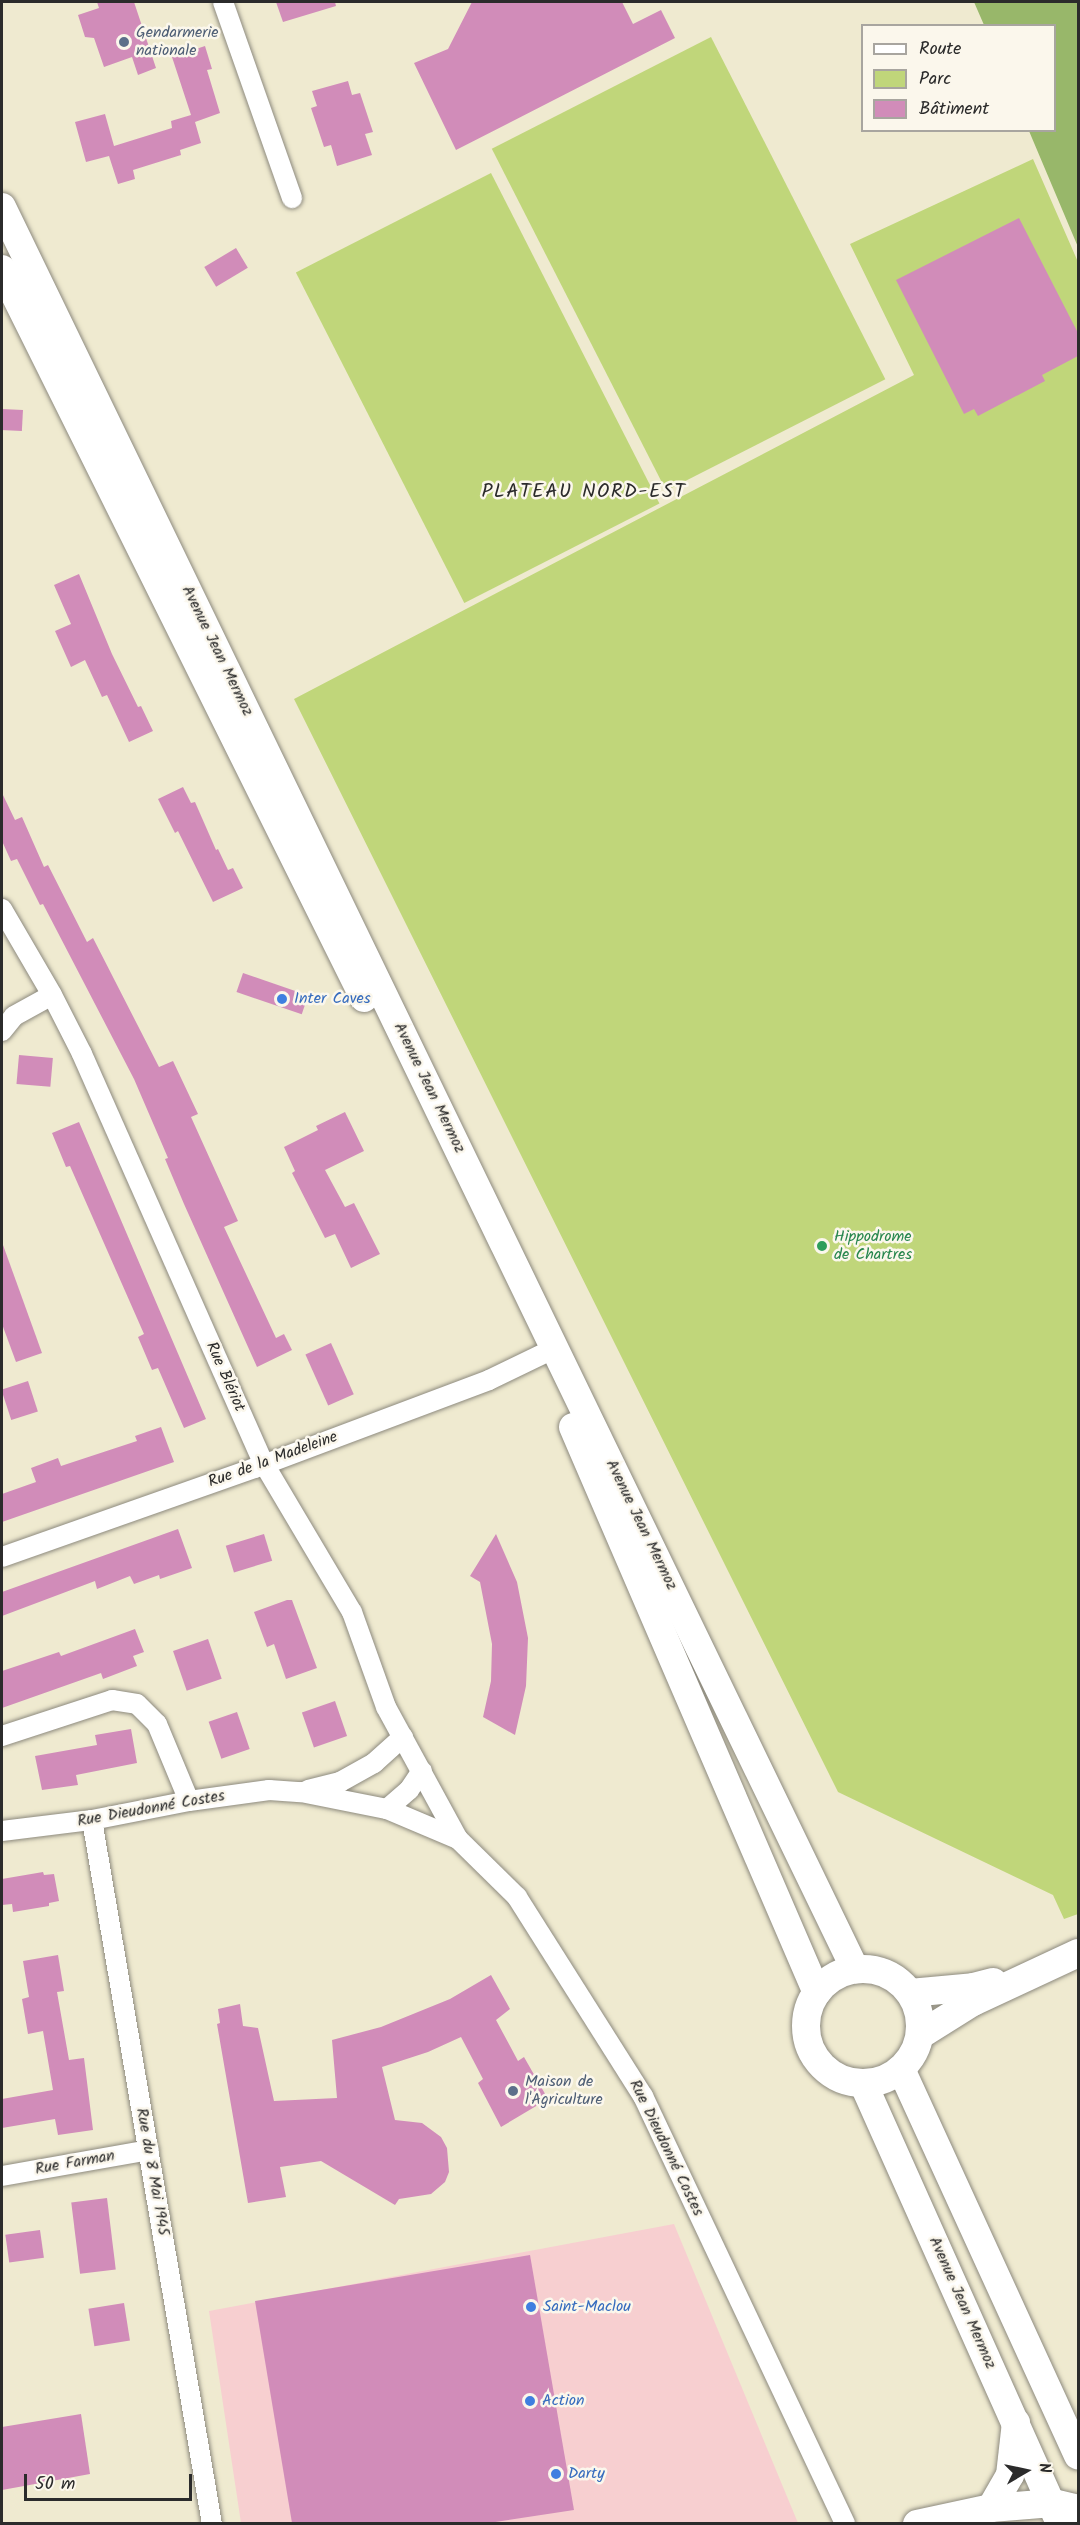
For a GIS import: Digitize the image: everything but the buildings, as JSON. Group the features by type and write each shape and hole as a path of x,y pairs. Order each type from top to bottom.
{"main road":[{"name":"Avenue Jean Mermoz","path":"2,207 855,1969"},
{"name":"Avenue Jean Mermoz","path":"2,269 541,1355 817,1993"},
{"path":"920,2035 973,2002 1078,1953"},
{"path":"855,1969 886,1974 899,1982 910,1994 920,2020 920,2035 913,2053 901,2069 877,2081 863,2083 845,2080 830,2072 817,2059 809,2043 806,2026 809,2008 817,1993 827,1982 855,1969"},
{"path":"910,1994 974,1988 1036,1971"},
{"path":"901,2069 1078,2455"},
{"name":"Avenue Jean Mermoz","path":"863,2083 1016,2422 1064,2512"},
{"path":"991,2508 1010,2475 1016,2422"},
{"path":"917,2523 991,2508 1064,2512"}],"street":[{"path":"223,2 292,198"},
{"name":"Rue Blériot","path":"2,909 52,995 82,1054 264,1464 352,1612 386,1707 458,1839"},
{"path":"2,1031 14,1016 52,995"},
{"name":"Rue de la Madeleine","path":"2,1557 264,1464 489,1380 541,1355"},
{"path":"2,1736 112,1700 137,1704 157,1724 189,1801"},
{"name":"Rue Dieudonné Costes","path":"301,1792 340,1782 366,1768 403,1737"},
{"path":"387,1809 409,1790 422,1771"},
{"name":"Rue Dieudonné Costes","path":"2,1830 92,1820 189,1801 269,1790 301,1792 387,1809 458,1839 517,1897 643,2096 845,2523"},
{"name":"Rue du 8 Mai 1945","path":"92,1820 212,2523"},
{"name":"Rue Farman","path":"2,2176 149,2150"}],"shaded area":[{"path":"674,2224 798,2523 241,2523 209,2311"}],"green space":[{"path":"974,2 1078,2 1078,247 1029,132 1056,132 1056,24 984,24"},
{"path":"711,37 885,379 666,491 492,149"},
{"name":"Hippodrome de Chartres","path":"1033,159 1078,262 1078,1914 1064,1919 1053,1895 838,1792 294,699 914,375 850,244"},
{"path":"491,173 659,504 464,603 296,272"}],"place":[{"name":"Gendarmerie nationale","path":"124,42"},
{"name":"Inter Caves","path":"282,999"},
{"name":"Hippodrome de Chartres","path":"822,1246"},
{"name":"Maison de l'Agriculture","path":"513,2091"},
{"name":"Saint-Maclou","path":"531,2307"},
{"name":"Action","path":"530,2401"},
{"name":"Darty","path":"556,2474"}],"district":[{"name":"PLATEAU NORD-EST","path":"584,492"}]}
